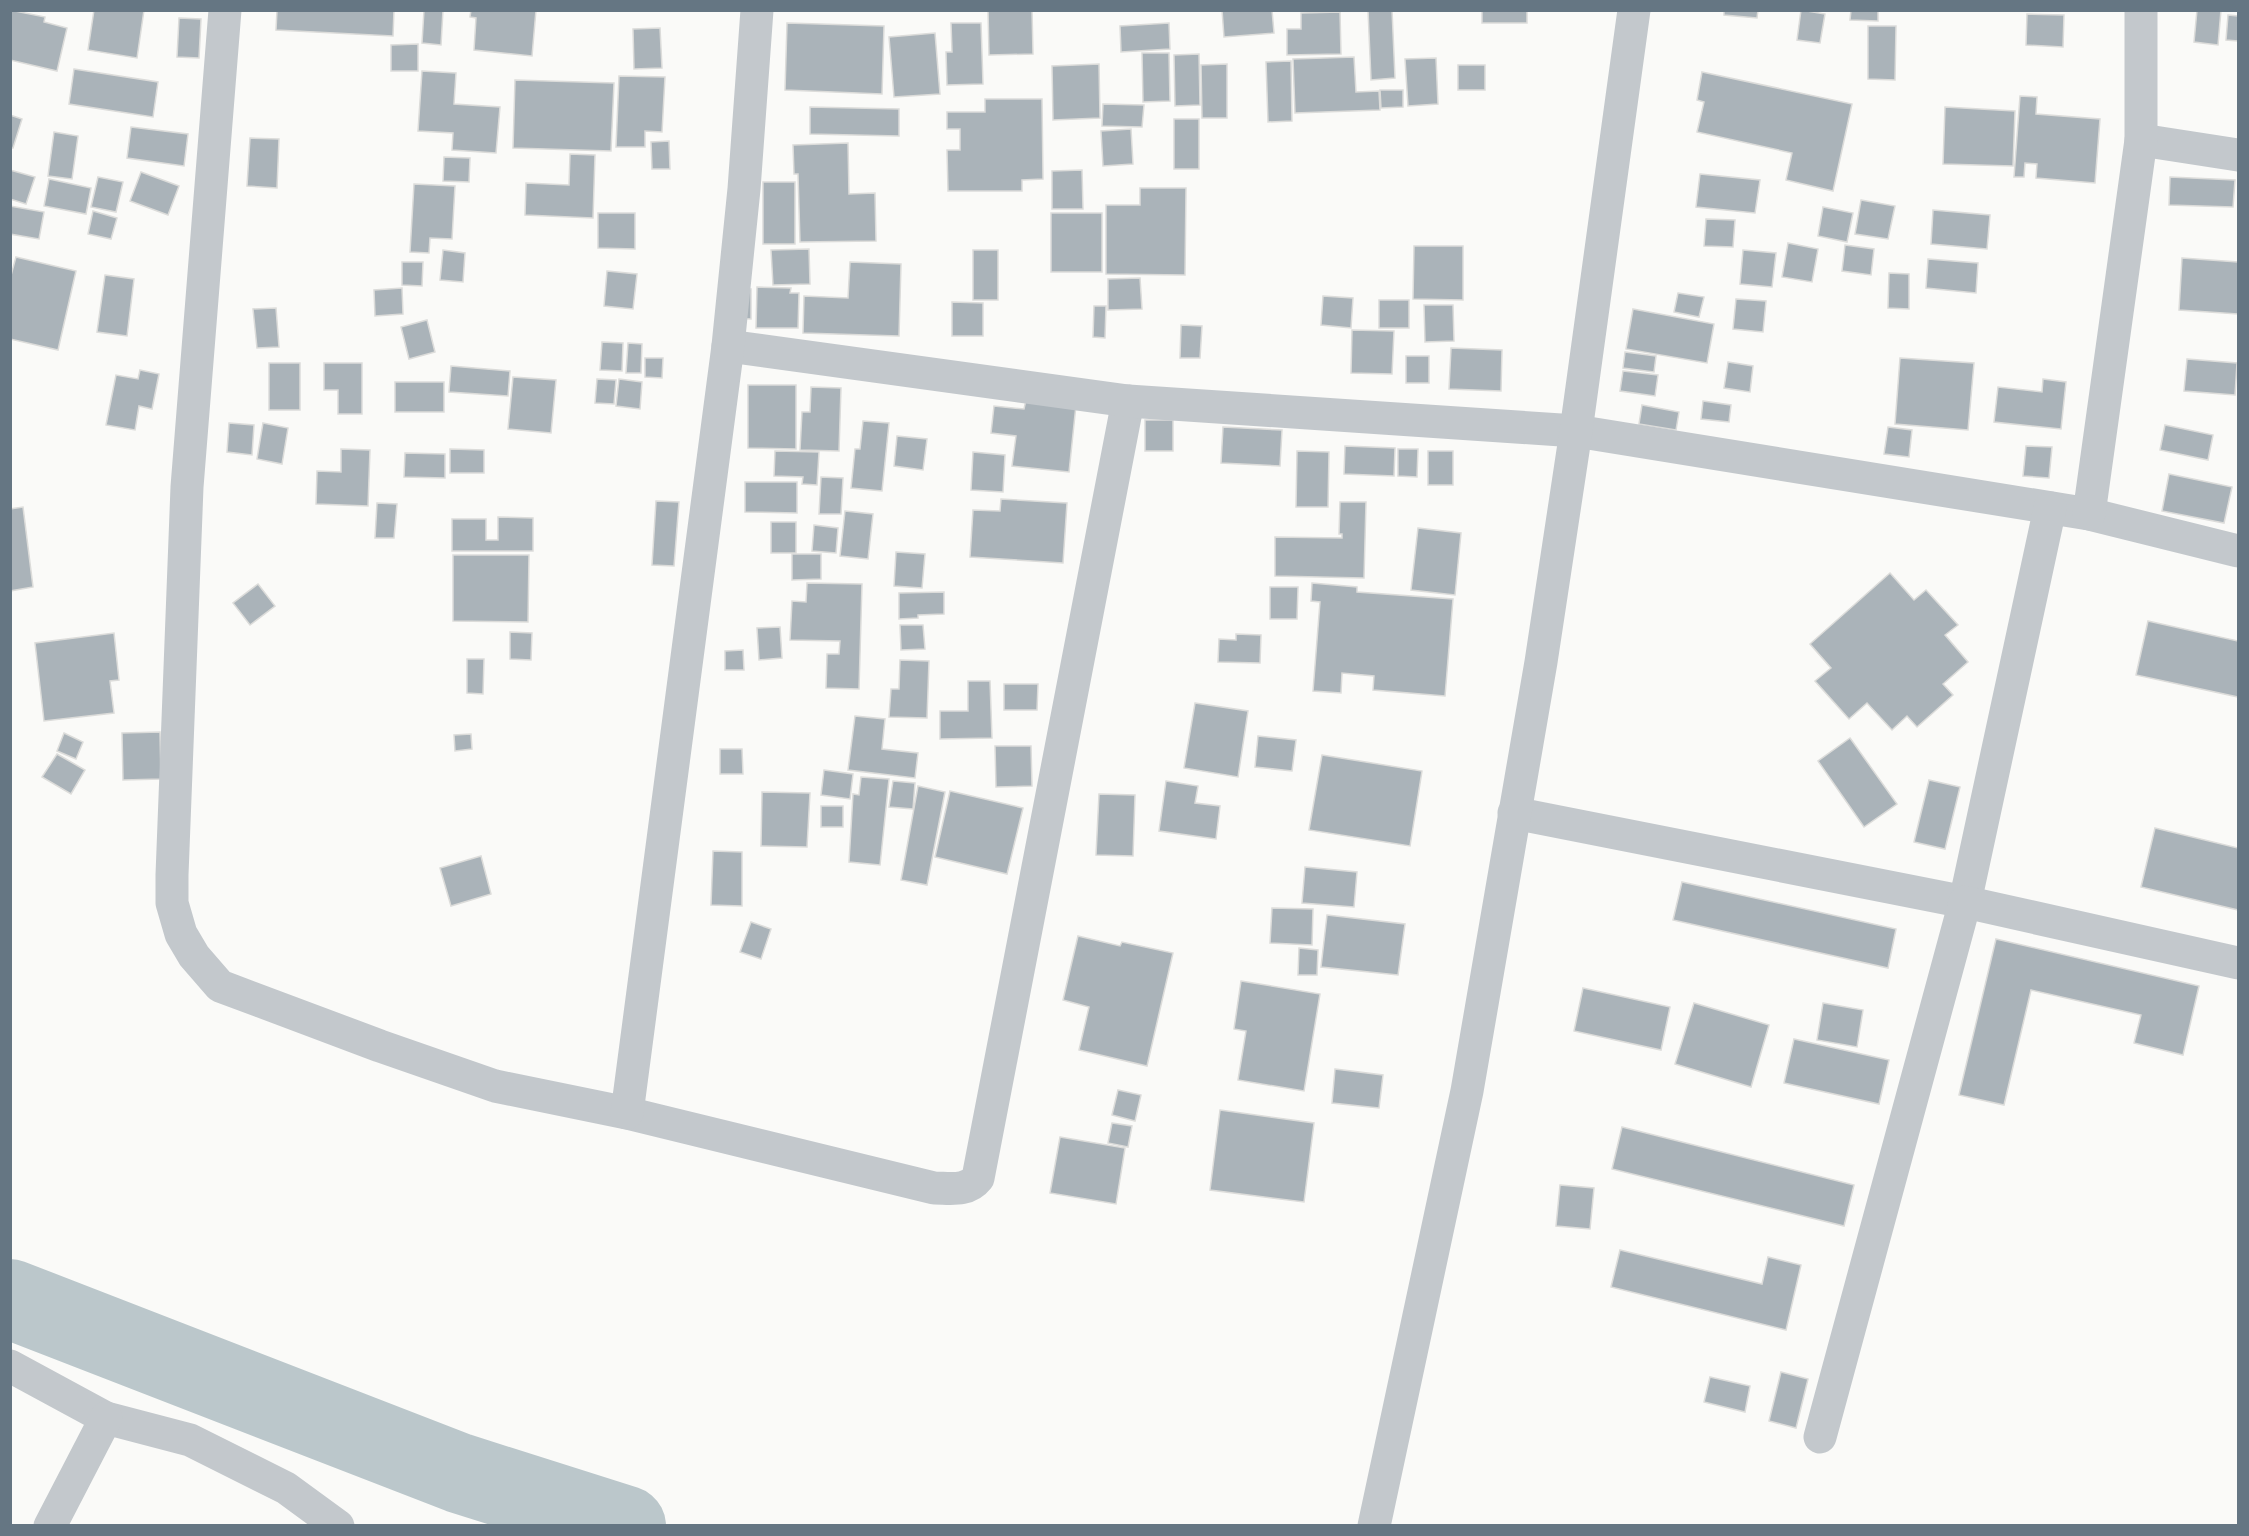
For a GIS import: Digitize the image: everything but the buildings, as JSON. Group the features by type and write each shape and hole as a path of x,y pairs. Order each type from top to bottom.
{"street":[{"path":"225,10 187,487 172,875 172,903 181,934 194,956 220,986 495,1086 627,1113 934,1188 964,1188 972,1185 978,1178 1128,401"},
{"path":"627,1113 728,346 744,189 757,10"},
{"path":"1374,1526 1467,1091 1541,662 1576,431 1634,10"},
{"path":"2089,514 2141,140 2141,10"},
{"path":"2141,140 2238,155"},
{"path":"728,346 1128,401 1576,431 2089,514 2238,551"},
{"path":"1820,1437 1965,902 2050,508"},
{"path":"1514,813 1965,902 2238,963"},
{"path":"10,1366 106,1418 190,1440 286,1488 338,1526"},
{"path":"50,1526 106,1418"}],"waterway":[{"path":"10,1299 459,1473 626,1526"}]}
